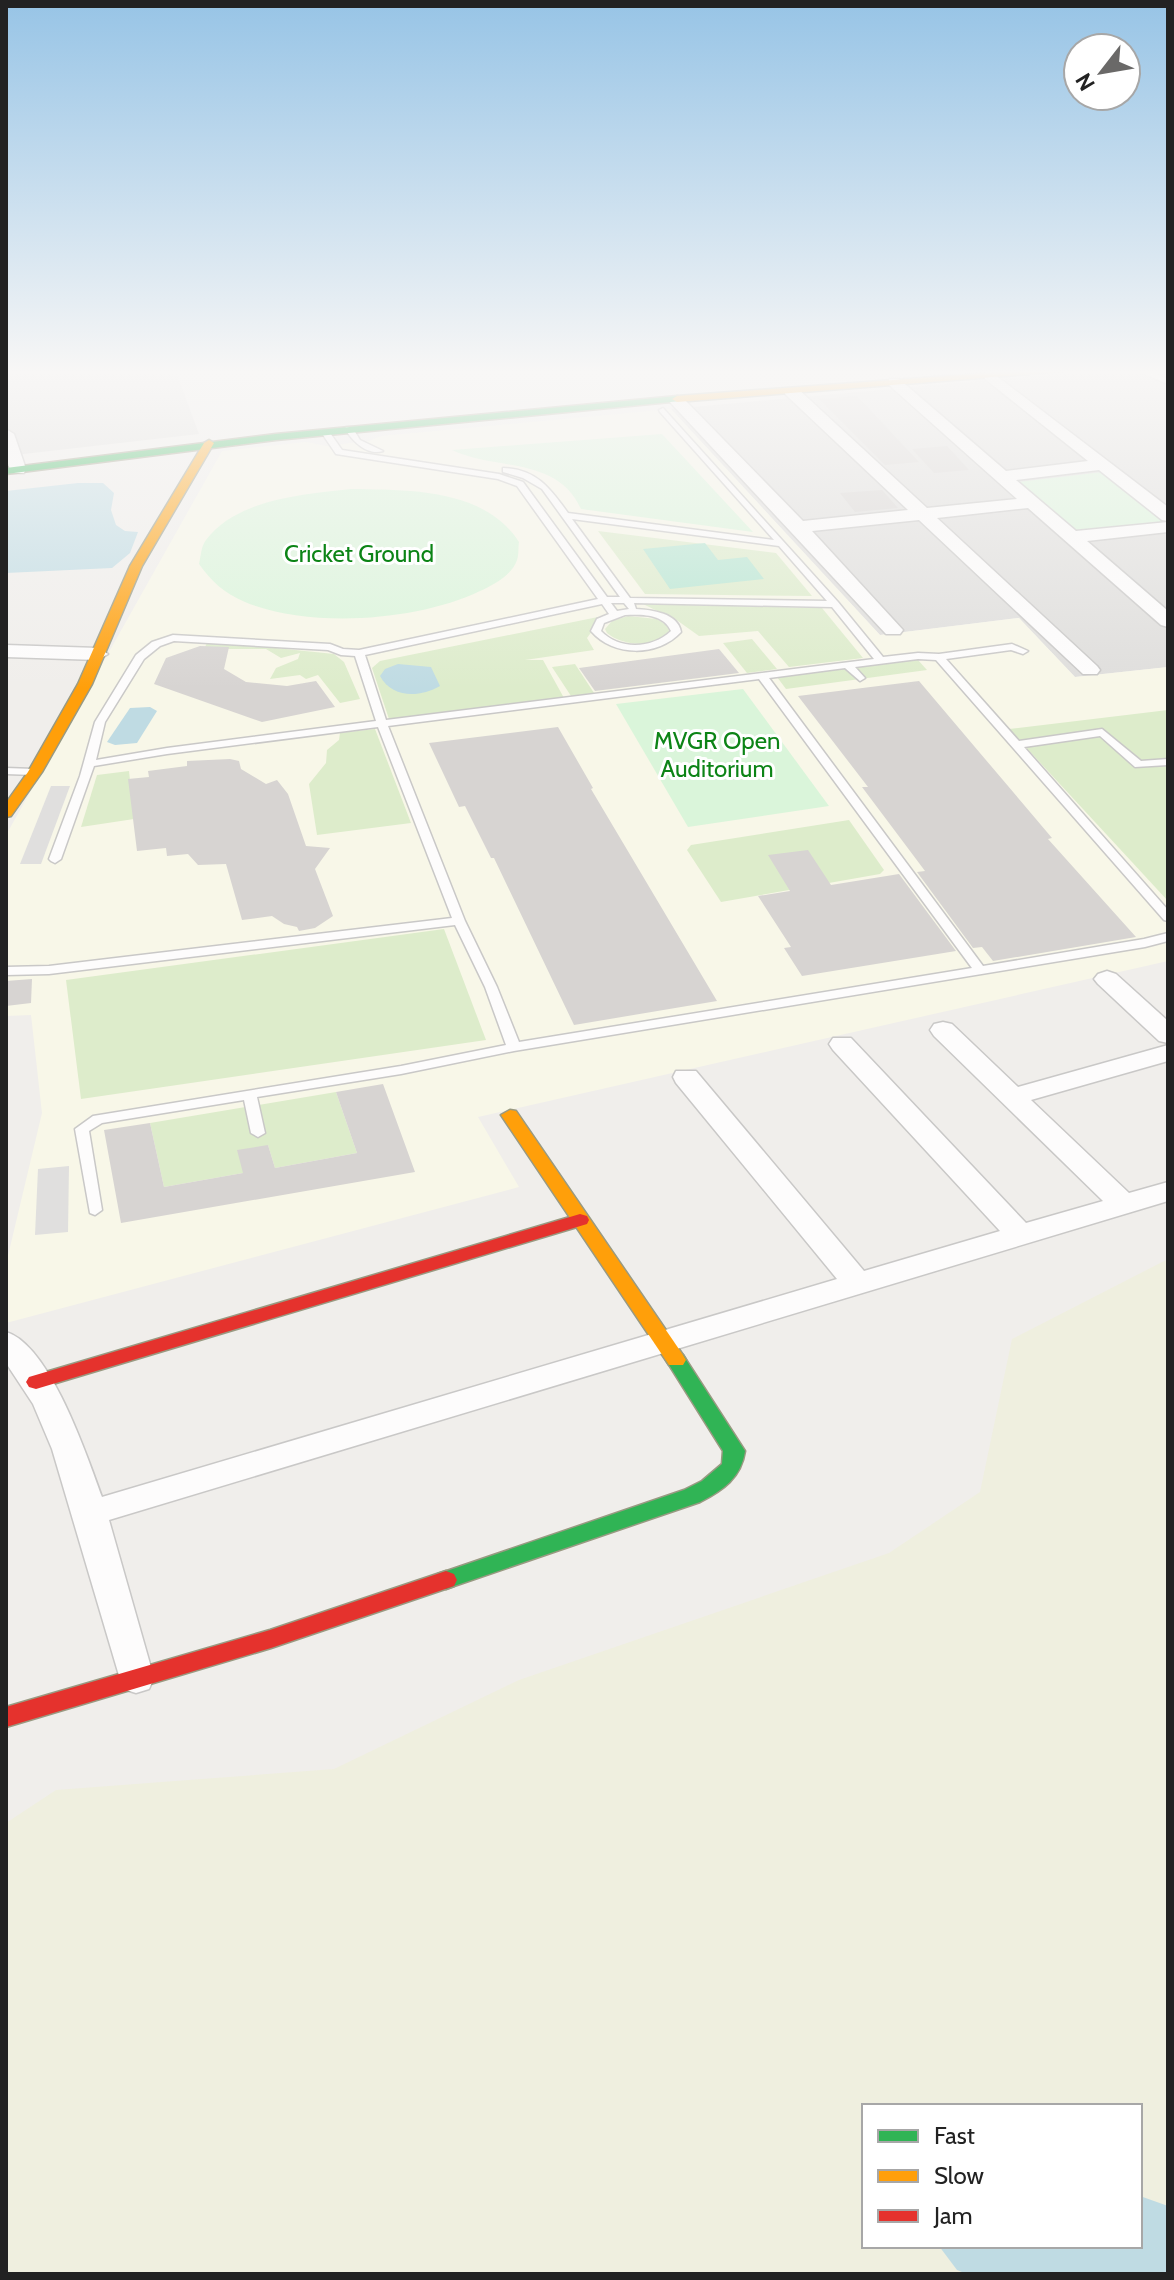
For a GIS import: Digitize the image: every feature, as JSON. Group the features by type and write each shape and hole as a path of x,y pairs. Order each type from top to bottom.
{"street":[{"path":"6,813 35,772 85,684 136,566 191,475"},
{"path":"744,475 799,527 893,630"},
{"path":"881,475 1090,670"},
{"path":"1005,476 1010,475"},
{"path":"1115,475 1168,516"},
{"path":"1005,476 1168,621"},
{"path":"1135,490 1157,488"},
{"path":"799,527 1034,502"},
{"path":"1074,537 1168,527"},
{"path":"6,651 98,654"},
{"path":"1107,979 1168,1035"},
{"path":"943,1030 1014,1096 1153,1199"},
{"path":"842,1044 1020,1235"},
{"path":"1014,1096 1168,1053"},
{"path":"686,1077 858,1284"},
{"path":"6,1717 271,1639 692,1496 710,1487 732,1467 734,1451 510,1115"},
{"path":"90,1513 1020,1235 1153,1199"},
{"path":"36,1382 580,1220"},
{"path":"6,1343 23,1356 55,1420 90,1513 136,1678"}],"lane":[{"path":"489,475 520,484 614,614"},
{"path":"523,475 545,487 632,607"},
{"path":"726,475 880,660"},
{"path":"566,515 781,544"},
{"path":"55,859 89,764 100,722 140,657 156,644 173,638 330,647 341,652 359,653 606,600 632,607 666,618 676,627 676,632 658,644 624,647 604,640 596,631 600,621 632,607 835,604"},
{"path":"89,764 167,751 382,726 495,717 880,660 939,657 1012,647 1023,651"},
{"path":"359,653 382,726 459,921 491,987 514,1047"},
{"path":"939,657 1168,917"},
{"path":"848,665 860,678"},
{"path":"762,676 980,970"},
{"path":"1015,745 1102,732 1139,765 1168,762"},
{"path":"6,771 35,772"},
{"path":"6,971 49,970 459,921"},
{"path":"95,1210 82,1129 98,1119 250,1096 514,1047 1168,937"},
{"path":"250,1096 258,1133"}],"shaded area":[{"path":"208,475 732,475 880,635 1019,618 1075,677 1168,667 1168,961 478,1117 519,1187 6,1323 6,1264 42,1113 31,1015 6,1016 6,835"},
{"path":"732,475 1168,475 1168,667 1075,677 1019,618 880,635"},
{"path":"51,786 70,786 41,864 20,864"},
{"path":"69,1166 68,1232 35,1235 38,1169"}],"green space":[{"path":"546,475 700,475 753,532 581,509 557,480"},
{"path":"1074,475 1107,475 1168,523 1080,534 1018,482"},
{"name":"Cricket Ground","path":"351,489 420,492 466,502 504,524 519,542 517,560 507,575 496,583 455,601 396,615 364,618 300,616 271,611 231,595 199,564 206,540 235,515 272,501"},
{"path":"598,531 776,553 812,596 645,594"},
{"path":"705,543 718,560 747,557 764,579 670,589 643,549"},
{"path":"643,604 822,608 863,658 789,667 758,631 699,636 678,621"},
{"path":"628,616 657,619 668,626 669,631 656,641 639,644 621,641 607,633 605,629 612,621"},
{"path":"598,617 601,619 587,638 594,650 525,660 543,660 564,698 389,719 372,668 380,661"},
{"path":"752,639 777,669 747,673 723,643"},
{"path":"208,641 334,654 344,662 360,699 340,703 318,675 306,679 300,675 270,679 276,668 298,659 300,653 281,658 266,649 204,649"},
{"path":"917,659 927,670 786,689 777,677"},
{"path":"575,664 594,693 571,696 552,667"},
{"name":"MVGR Open Auditorium","path":"743,689 829,806 688,827 616,704"},
{"path":"1168,710 1168,901 1009,729"},
{"path":"375,729 411,823 317,835 309,784 326,763 327,750 339,740 340,733"},
{"path":"129,771 134,819 81,827 97,775"},
{"path":"849,820 884,870 880,874 721,902 687,850 691,845"},
{"path":"444,929 486,1040 81,1099 66,980"},
{"path":"336,1092 357,1153 275,1168 268,1145 243,1173 164,1187 150,1123"},
{"path":"1168,1259 1168,2274 6,2274 6,1823 56,1790 334,1769 519,1680 889,1553 980,1492 1012,1339"}],"water":[{"path":"103,483 114,493 111,510 116,525 125,531 138,532 130,553 112,568 6,573 6,491"},
{"path":"398,664 431,667 440,686 415,694 391,689 380,676 385,669"},
{"path":"150,707 157,711 137,743 115,745 107,742 130,708"},
{"path":"1142,2197 1168,2206 1168,2274 967,2274 957,2270 940,2248 1142,2248"}],"building":[{"path":"882,490 898,508 855,512 840,493"},
{"path":"200,646 229,647 224,669 246,682 287,686 316,681 335,707 262,722 154,684 166,658"},
{"path":"719,649 739,673 595,691 579,668"},
{"path":"919,681 1052,838 1048,839 1136,937 993,961 982,947 973,948 917,872 925,871 862,787 868,787 798,696"},
{"path":"558,727 591,789 717,1001 574,1025 494,858 491,858 465,806 459,807 429,743"},
{"path":"187,761 239,761 241,769 266,784 277,780 288,794 306,846 330,848 315,869 333,916 315,928 299,931 297,927 284,924 272,916 242,920 226,864 198,865 188,854 167,856 166,848 137,851 128,779 149,777 148,771 187,766"},
{"path":"808,850 831,885 899,874 956,951 802,976 784,948 791,947 758,896 790,891 768,855"},
{"path":"32,979 31,1003 6,1006 6,981"},
{"path":"383,1084 415,1172 121,1223 104,1130 150,1123 164,1187 243,1173 237,1150 268,1145 275,1168 357,1153 336,1092"}],"traffic: fast":[{"path":"446,1580 692,1496 710,1487 732,1467 734,1451 676,1360"}],"traffic: slow":[{"path":"6,813 35,772 85,684 136,566 190,475"},
{"path":"510,1115 676,1360"}],"traffic: jam":[{"path":"36,1382 580,1220"},
{"path":"6,1717 271,1639 446,1580"}]}
